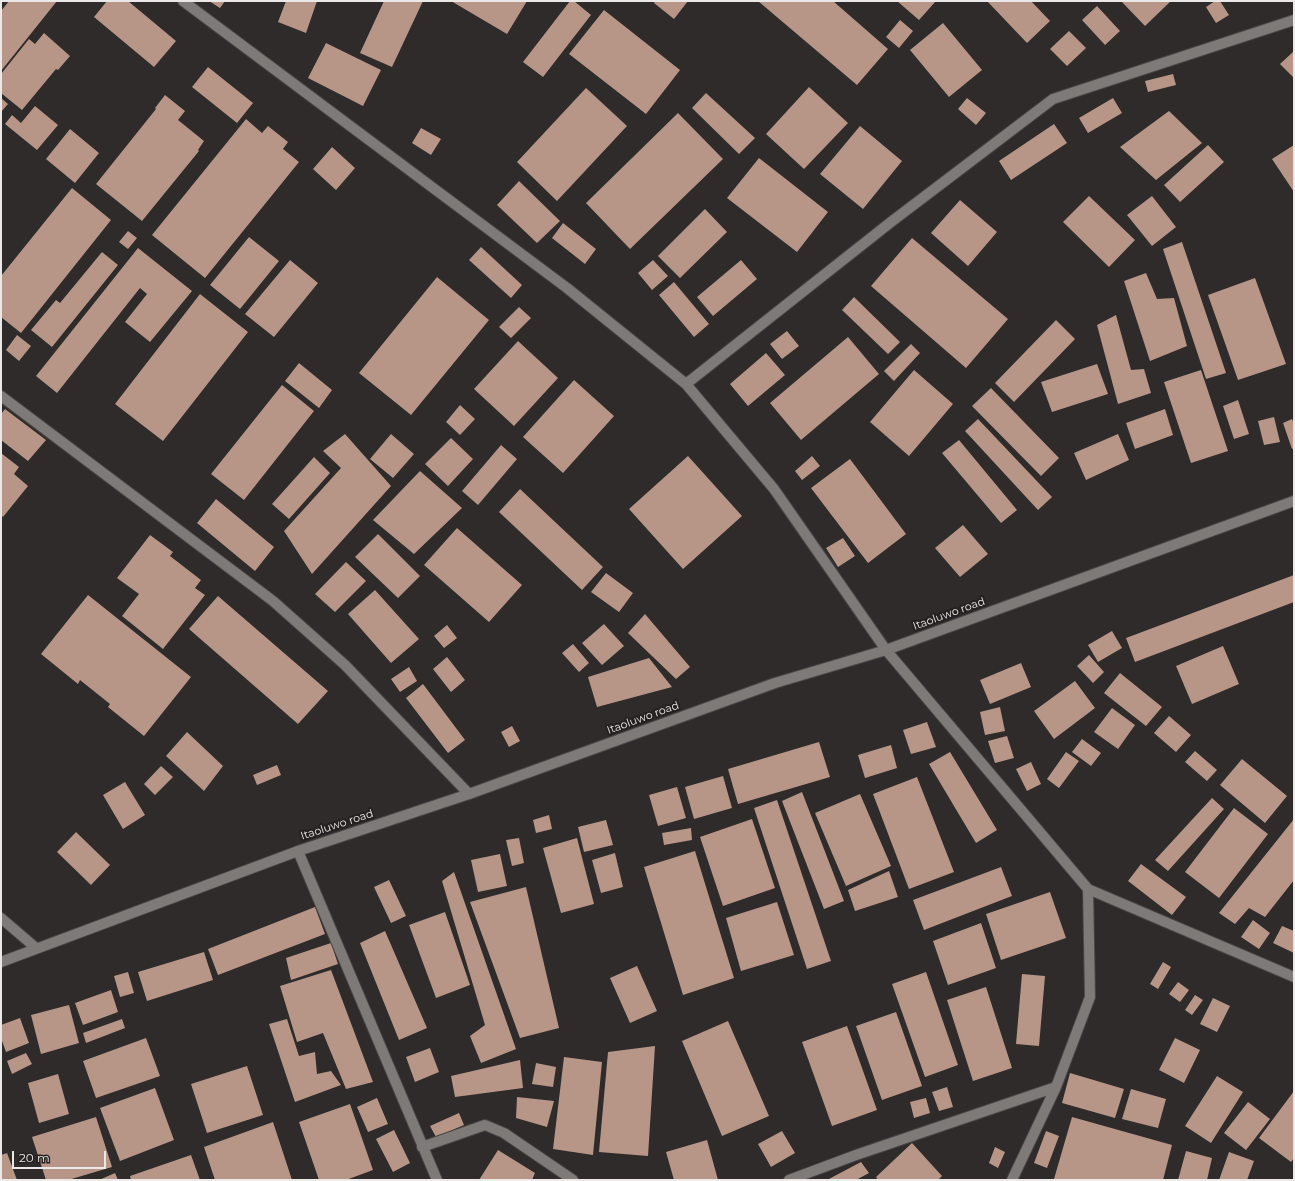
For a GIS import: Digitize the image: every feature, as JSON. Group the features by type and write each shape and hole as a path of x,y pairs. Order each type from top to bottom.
{"street":[{"path":"183,1 568,288 686,384 774,489 886,650 1088,889 1294,977"},
{"path":"686,384 891,222 1053,99 1294,20"},
{"path":"1,396 273,601 345,664 469,794"},
{"name":"Itaoluwo road","path":"1,962 298,851 469,794 775,683 886,650 1293,503"},
{"path":"298,851 437,1180"},
{"path":"1012,1180 1056,1087 1090,997 1088,889"},
{"path":"1,918 36,948"},
{"path":"789,1180 856,1155 1056,1087"},
{"path":"422,1147 485,1125 504,1133 573,1180"}],"building":[{"path":"9,1 57,1 1,71 1,11"},
{"path":"107,1 128,1 176,41 154,67 94,17"},
{"path":"209,1 225,1 220,8"},
{"path":"286,1 317,1 306,33 278,22"},
{"path":"384,1 423,1 392,67 360,53"},
{"path":"451,1 527,1 507,34"},
{"path":"570,1 574,1 591,15 543,77 523,62"},
{"path":"655,1 688,1 674,19 654,3"},
{"path":"758,1 833,1 888,49 857,85"},
{"path":"897,1 936,1 919,20"},
{"path":"987,1 1031,1 1050,21 1027,43"},
{"path":"1121,1 1171,1 1145,26"},
{"path":"1215,1 1220,1 1229,15 1216,23 1206,7"},
{"path":"1097,6 1120,31 1105,45 1082,20"},
{"path":"604,10 680,70 646,114 569,54"},
{"path":"900,20 913,31 899,48 886,37"},
{"path":"943,23 982,70 949,97 910,50"},
{"path":"1069,31 1086,48 1067,66 1050,49"},
{"path":"44,33 70,56 58,70 56,69 22,110 1,93 1,74 29,39 35,44"},
{"path":"326,43 381,70 363,106 308,78"},
{"path":"1294,51 1294,78 1280,64"},
{"path":"208,67 253,103 237,123 192,87"},
{"path":"1173,74 1176,85 1148,92 1145,81"},
{"path":"809,87 848,123 804,169 766,134"},
{"path":"586,88 627,126 557,201 517,162"},
{"path":"706,93 755,138 739,154 692,108"},
{"path":"165,95 185,111 178,120 204,141 198,150 199,151 142,221 96,184 156,109 155,108"},
{"path":"1,98 8,104 1,112"},
{"path":"967,98 986,113 976,125 958,109"},
{"path":"1113,98 1122,113 1088,133 1079,118"},
{"path":"35,106 58,125 37,150 5,124 12,115 21,123"},
{"path":"1169,111 1202,143 1156,180 1120,147"},
{"path":"678,113 723,159 630,249 586,203"},
{"path":"246,119 262,133 268,126 288,142 283,149 299,162 205,278 152,235"},
{"path":"1054,124 1067,143 1011,180 999,161"},
{"path":"860,126 902,161 863,209 820,174"},
{"path":"421,128 441,139 431,155 412,143"},
{"path":"70,129 99,153 75,183 46,159"},
{"path":"1208,145 1224,162 1180,202 1164,185"},
{"path":"1294,145 1294,192 1272,159"},
{"path":"332,147 355,168 336,190 313,169"},
{"path":"759,158 828,212 797,252 727,198"},
{"path":"519,181 560,221 537,243 497,205"},
{"path":"72,188 111,220 21,333 1,317 1,276"},
{"path":"1089,196 1135,240 1109,267 1063,222"},
{"path":"1152,196 1176,227 1152,246 1127,215"},
{"path":"960,200 997,232 968,266 931,233"},
{"path":"705,209 727,232 680,278 658,256"},
{"path":"563,223 596,249 585,264 552,238"},
{"path":"128,231 137,238 128,249 119,242"},
{"path":"249,237 279,261 240,309 210,285"},
{"path":"912,238 1008,319 966,368 871,286"},
{"path":"1182,242 1226,373 1206,379 1163,249"},
{"path":"481,247 522,285 511,298 469,260"},
{"path":"138,248 192,291 150,342 125,322 147,294 140,288 57,393 36,376"},
{"path":"102,252 118,265 52,347 31,330 56,300 60,303"},
{"path":"290,260 318,283 274,337 245,314"},
{"path":"653,260 668,276 652,290 638,273"},
{"path":"741,260 757,279 713,316 697,297"},
{"path":"1146,273 1157,299 1174,298 1187,346 1150,361 1124,281"},
{"path":"437,277 489,320 411,415 359,373"},
{"path":"1255,278 1286,364 1238,380 1208,295"},
{"path":"674,282 709,324 694,337 659,295"},
{"path":"200,294 248,332 163,441 115,404"},
{"path":"854,297 900,342 888,354 842,310"},
{"path":"519,307 531,318 511,338 499,327"},
{"path":"1116,315 1131,370 1144,369 1151,393 1118,404 1097,325"},
{"path":"1056,320 1075,339 1014,402 995,383"},
{"path":"787,331 799,346 782,359 770,344"},
{"path":"17,335 31,346 19,361 6,350"},
{"path":"848,337 879,374 801,440 770,403"},
{"path":"518,341 558,378 514,426 474,389"},
{"path":"911,344 920,353 894,381 884,371"},
{"path":"766,353 785,375 748,406 730,384"},
{"path":"299,363 332,390 319,408 285,381"},
{"path":"1097,364 1108,394 1052,412 1041,382"},
{"path":"914,370 953,404 909,456 870,422"},
{"path":"1201,370 1228,451 1191,463 1164,382"},
{"path":"574,380 614,416 563,473 523,437"},
{"path":"282,385 314,411 244,500 211,474"},
{"path":"991,388 1059,458 1041,476 972,406"},
{"path":"1238,400 1249,434 1234,439 1223,406"},
{"path":"460,405 475,419 460,435 446,422"},
{"path":"5,409 46,440 28,461 1,440 1,414"},
{"path":"1165,409 1173,435 1135,449 1126,423"},
{"path":"1274,417 1280,442 1264,445 1258,421"},
{"path":"978,419 1052,497 1038,510 965,431"},
{"path":"1292,419 1294,424 1294,448 1292,449 1283,423"},
{"path":"345,434 391,486 312,574 284,531 341,468 323,451"},
{"path":"391,434 414,454 393,478 370,459"},
{"path":"1118,434 1129,460 1086,480 1074,453"},
{"path":"451,438 473,459 448,486 425,464"},
{"path":"959,440 1017,510 1001,523 942,453"},
{"path":"501,445 517,459 478,505 462,491"},
{"path":"1,453 19,467 14,474 28,486 3,517 1,515"},
{"path":"688,456 742,516 683,569 629,509"},
{"path":"812,456 820,466 802,480 795,471"},
{"path":"314,457 330,473 289,519 272,504"},
{"path":"850,459 906,534 868,563 811,488"},
{"path":"420,471 462,508 414,554 373,520"},
{"path":"520,489 603,567 582,590 499,512"},
{"path":"216,499 274,547 255,571 197,523"},
{"path":"963,525 988,554 960,577 935,548"},
{"path":"457,528 522,585 489,622 424,565"},
{"path":"378,534 420,576 398,598 355,557"},
{"path":"150,535 173,552 170,556 201,580 195,588 205,595 163,649 122,616 139,594 117,578"},
{"path":"843,538 855,556 838,567 826,548"},
{"path":"346,562 366,581 335,612 315,594"},
{"path":"606,573 633,593 619,612 591,592"},
{"path":"1294,575 1294,602 1135,662 1126,638"},
{"path":"375,590 419,639 391,663 348,614"},
{"path":"88,595 191,677 144,736 108,707 110,704 80,680 78,684 41,654"},
{"path":"218,596 328,691 298,724 189,629"},
{"path":"645,614 690,667 676,679 628,633"},
{"path":"604,624 624,646 602,665 582,643"},
{"path":"447,625 457,638 444,648 434,636"},
{"path":"1112,631 1122,648 1098,662 1088,645"},
{"path":"573,644 589,663 579,672 562,653"},
{"path":"1223,646 1239,684 1192,704 1176,666"},
{"path":"1089,655 1104,672 1093,683 1077,666"},
{"path":"447,657 465,680 451,692 433,669"},
{"path":"649,658 672,687 597,707 588,677"},
{"path":"1021,663 1031,687 990,704 980,680"},
{"path":"409,667 417,681 400,692 391,679"},
{"path":"1120,673 1162,707 1146,726 1104,693"},
{"path":"1075,681 1095,708 1054,739 1034,711"},
{"path":"423,684 465,740 448,753 406,698"},
{"path":"1000,707 1005,731 985,735 980,712"},
{"path":"1112,708 1135,725 1118,749 1094,732"},
{"path":"1169,716 1191,735 1176,752 1154,733"},
{"path":"927,722 936,747 911,754 903,730"},
{"path":"512,726 520,741 509,747 501,732"},
{"path":"187,732 223,766 204,791 166,756"},
{"path":"1007,736 1014,758 995,763 988,741"},
{"path":"1082,739 1101,753 1091,766 1072,752"},
{"path":"819,742 830,777 738,804 728,769"},
{"path":"891,745 897,768 865,778 858,755"},
{"path":"1195,751 1217,770 1207,781 1185,762"},
{"path":"950,752 997,830 976,843 929,764"},
{"path":"1066,752 1079,761 1059,788 1047,779"},
{"path":"1242,759 1287,796 1265,823 1220,785"},
{"path":"1031,762 1041,784 1027,791 1016,769"},
{"path":"277,765 281,775 257,785 253,775"},
{"path":"161,766 173,777 155,795 144,784"},
{"path":"723,776 732,808 694,819 685,787"},
{"path":"917,777 954,872 909,889 873,794"},
{"path":"125,782 145,815 123,829 103,795"},
{"path":"677,787 686,818 658,826 649,795"},
{"path":"802,792 844,901 824,909 782,801"},
{"path":"860,794 891,866 846,886 815,813"},
{"path":"1212,798 1224,809 1168,871 1155,860"},
{"path":"777,800 831,961 807,969 754,808"},
{"path":"1234,808 1268,834 1219,898 1185,872"},
{"path":"549,815 552,829 536,833 533,820"},
{"path":"752,819 775,888 723,906 700,837"},
{"path":"1294,819 1294,880 1265,917 1249,908 1235,924 1219,913"},
{"path":"606,820 613,845 584,852 578,827"},
{"path":"691,828 692,840 664,845 662,833"},
{"path":"76,832 110,865 91,885 57,852"},
{"path":"519,838 524,863 512,866 506,840"},
{"path":"577,838 594,904 561,913 543,848"},
{"path":"695,851 734,978 683,995 644,867"},
{"path":"615,853 623,887 601,893 592,860"},
{"path":"500,854 507,886 478,892 471,860"},
{"path":"1141,864 1186,897 1172,915 1128,881"},
{"path":"1001,867 1012,896 924,930 913,900"},
{"path":"889,871 898,897 855,911 848,890"},
{"path":"454,872 516,1049 481,1063 470,1036 485,1025 442,881"},
{"path":"389,880 406,916 391,923 374,887"},
{"path":"526,887 559,1028 520,1038 470,902"},
{"path":"1050,892 1066,938 1001,960 986,914"},
{"path":"777,902 794,955 741,971 726,918"},
{"path":"315,907 325,934 218,975 208,949"},
{"path":"445,912 470,985 436,998 409,925"},
{"path":"1253,920 1270,933 1259,949 1241,937"},
{"path":"981,923 996,968 948,985 933,941"},
{"path":"1282,926 1294,931 1294,953 1273,943"},
{"path":"385,931 427,1028 399,1040 360,943"},
{"path":"331,943 338,964 291,980 286,958"},
{"path":"204,952 213,980 147,1001 138,972"},
{"path":"1163,962 1171,967 1158,989 1150,984"},
{"path":"637,966 657,1011 630,1023 610,978"},
{"path":"331,970 373,1082 346,1089 323,1033 297,1042 280,986"},
{"path":"128,972 134,993 120,997 114,976"},
{"path":"926,972 958,1065 925,1077 892,984"},
{"path":"1022,974 1045,976 1039,1046 1016,1044"},
{"path":"1178,982 1189,990 1180,1002 1169,994"},
{"path":"986,987 1012,1068 973,1081 947,1000"},
{"path":"111,990 118,1012 83,1025 75,1003"},
{"path":"1195,995 1203,1000 1192,1015 1185,1010"},
{"path":"1213,998 1230,1006 1217,1032 1200,1024"},
{"path":"69,1005 79,1043 41,1054 31,1015"},
{"path":"896,1012 922,1086 882,1100 856,1026"},
{"path":"20,1018 29,1043 6,1052 1,1038 1,1025"},
{"path":"122,1019 125,1028 86,1043 83,1033"},
{"path":"287,1019 299,1056 315,1052 317,1074 331,1071 341,1085 295,1102 269,1024"},
{"path":"728,1021 769,1116 722,1136 682,1041"},
{"path":"847,1026 877,1110 832,1126 802,1042"},
{"path":"146,1038 160,1076 96,1098 83,1061"},
{"path":"1175,1038 1200,1050 1184,1083 1159,1070"},
{"path":"655,1046 648,1156 599,1152 608,1052"},
{"path":"430,1048 439,1072 415,1082 406,1057"},
{"path":"26,1053 32,1064 12,1074 7,1061"},
{"path":"564,1057 602,1062 593,1155 553,1149"},
{"path":"520,1060 523,1088 455,1097 451,1076"},
{"path":"536,1063 556,1067 553,1087 532,1084"},
{"path":"247,1066 263,1115 207,1133 191,1084"},
{"path":"1070,1073 1124,1089 1115,1118 1062,1103"},
{"path":"58,1074 69,1114 39,1123 28,1083"},
{"path":"1217,1076 1243,1092 1211,1143 1185,1126"},
{"path":"947,1087 953,1107 939,1111 932,1092"},
{"path":"155,1088 174,1140 120,1161 100,1108"},
{"path":"1131,1089 1166,1099 1158,1128 1122,1119"},
{"path":"1294,1091 1294,1158 1291,1162 1259,1138"},
{"path":"517,1097 554,1101 547,1127 516,1118"},
{"path":"377,1098 388,1124 368,1132 357,1107"},
{"path":"926,1098 930,1113 914,1118 910,1102"},
{"path":"1248,1102 1270,1119 1246,1150 1224,1133"},
{"path":"350,1104 373,1170 346,1180 319,1180 299,1122"},
{"path":"459,1113 464,1125 436,1137 430,1126"},
{"path":"96,1117 112,1167 68,1180 46,1180 32,1137"},
{"path":"1072,1117 1172,1145 1163,1180 1054,1179"},
{"path":"273,1122 292,1180 215,1180 204,1147"},
{"path":"394,1130 410,1163 393,1172 376,1139"},
{"path":"782,1131 795,1153 771,1167 758,1144"},
{"path":"1046,1131 1059,1136 1047,1168 1034,1163"},
{"path":"707,1140 718,1180 674,1180 666,1152"},
{"path":"912,1143 942,1176 938,1180 878,1180 876,1177"},
{"path":"995,1147 1005,1152 998,1168 989,1163"},
{"path":"498,1150 535,1173 532,1180 479,1180"},
{"path":"1186,1151 1212,1158 1207,1180 1178,1180"},
{"path":"1229,1152 1254,1161 1247,1180 1219,1180"},
{"path":"7,1153 17,1180 1,1180 1,1155"},
{"path":"191,1155 200,1180 131,1180 130,1176"},
{"path":"861,1162 869,1173 856,1180 827,1180"},
{"path":"115,1173 118,1180 99,1180"}]}
